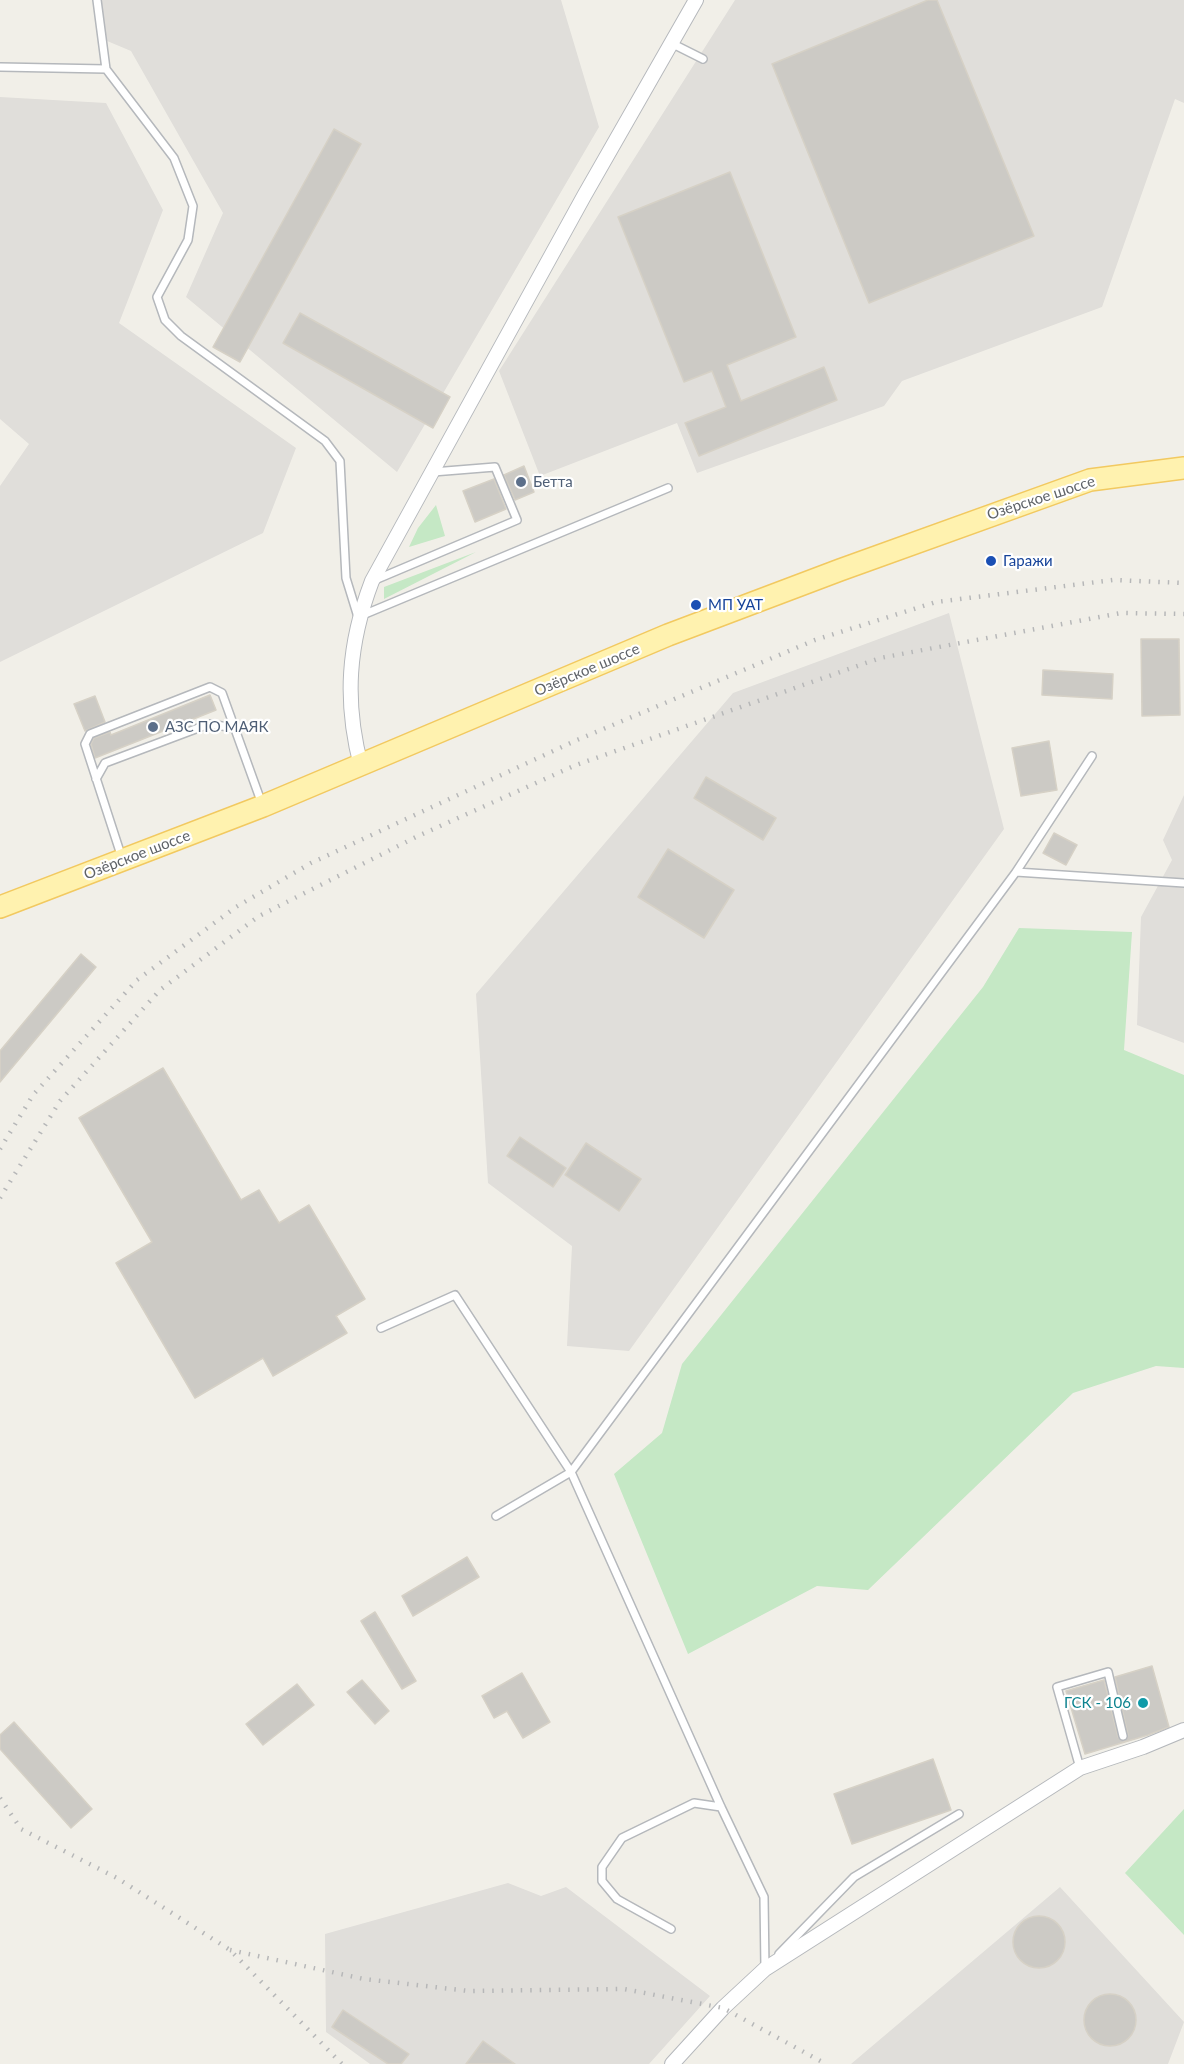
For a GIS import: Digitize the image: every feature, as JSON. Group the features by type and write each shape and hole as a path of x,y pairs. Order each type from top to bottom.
{"main road":[{"name":"Озёрское шоссе","path":"0,907 263,806 668,635 949,530 1090,480 1184,468"}],"street":[{"path":"361,766 351,730 349,686 358,617 372,581 696,0"},
{"path":"672,2064 723,2008 765,1969 1080,1767 1143,1748 1184,1730"}],"lane":[{"path":"97,0 106,69 174,158 193,206 188,240 158,297 165,320 181,336 325,441 340,461 346,578 358,617 668,488"},
{"path":"671,43 703,60"},
{"path":"0,67 106,69"},
{"path":"372,581 517,520 495,467 432,472"},
{"path":"123,861 85,744 90,734 210,687 222,693 263,806"},
{"path":"96,779 105,763 209,723 235,728"},
{"path":"496,1516 572,1472 1016,872 1092,756"},
{"path":"1016,872 1184,883"},
{"path":"381,1328 455,1295 572,1472 721,1807 764,1897 765,1969"},
{"path":"1080,1767 1057,1687 1108,1672 1123,1736"},
{"path":"671,1929 617,1899 602,1881 602,1867 622,1838 694,1803 721,1807"},
{"path":"765,1969 854,1877 958,1814"}],"shaded area":[{"path":"94,0 561,0 599,127 397,472 186,297 223,213 131,51 100,38"},
{"path":"735,0 1184,0 1184,103 1175,99 1102,307 902,381 884,406 697,473 677,423 540,476 499,371"},
{"path":"0,97 106,103 163,210 119,323 296,448 263,533 0,662 0,486 29,444 0,419"},
{"path":"949,613 1004,829 629,1351 567,1346 572,1246 488,1183 476,994 733,693"},
{"path":"1184,795 1184,1043 1137,1025 1141,917 1172,860 1163,840"},
{"path":"508,1883 541,1896 566,1887 710,1996 649,2064 370,2064 326,2032 325,1934"},
{"path":"1060,1887 1184,2022 1168,2064 851,2064"}],"green space":[{"path":"436,505 445,536 409,547 418,528"},
{"path":"476,552 384,599 384,587"},
{"path":"1019,928 1132,932 1124,1050 1184,1075 1184,1368 1156,1366 1073,1393 868,1590 817,1586 688,1654 614,1474 662,1433 682,1364 983,987"},
{"path":"1184,1809 1184,1935 1125,1873"}],"building":[{"path":"928,0 937,0 1034,236 869,303 772,64"},
{"path":"334,129 361,144 240,362 213,347"},
{"path":"730,172 796,337 727,365 741,401 824,367 837,400 699,456 685,423 726,407 712,371 684,382 618,217"},
{"path":"300,313 450,397 433,428 283,343"},
{"name":"Бетта","path":"524,466 534,492 515,500 504,475"},
{"path":"494,479 506,509 475,522 463,491"},
{"path":"1141,639 1179,639 1180,715 1142,716"},
{"path":"1043,670 1113,674 1112,699 1042,695"},
{"name":"АЗС ПО МАЯК","path":"210,695 216,710 95,758 91,744 94,738 110,732 111,735"},
{"path":"95,696 105,722 85,731 74,704"},
{"path":"1049,741 1057,790 1021,796 1012,748"},
{"path":"706,777 776,818 763,840 694,798"},
{"path":"1054,833 1077,845 1066,865 1043,853"},
{"path":"668,849 734,890 704,938 638,897"},
{"path":"81,954 96,967 0,1082 0,1051"},
{"path":"163,1068 241,1200 259,1190 279,1223 309,1205 365,1299 336,1316 347,1333 273,1376 263,1358 195,1398 116,1263 152,1242 79,1118"},
{"path":"520,1137 566,1168 553,1187 507,1156"},
{"path":"586,1143 641,1179 619,1211 565,1175"},
{"path":"467,1557 479,1577 413,1616 402,1596"},
{"path":"375,1612 416,1681 402,1689 361,1621"},
{"path":"1152,1666 1169,1727 1085,1754 1066,1691 1104,1680 1118,1737 1125,1741 1128,1735 1115,1677"},
{"path":"522,1673 550,1722 523,1738 507,1711 494,1718 482,1696"},
{"path":"362,1680 389,1711 375,1724 347,1692"},
{"path":"297,1684 314,1705 263,1745 246,1724"},
{"path":"14,1722 92,1809 71,1828 0,1749 0,1735"},
{"path":"933,1759 951,1810 852,1844 834,1794"},
{"path":"1039,1916 1049,1918 1057,1924 1063,1932 1065,1942 1063,1952 1057,1960 1049,1966 1039,1968 1029,1966 1021,1960 1015,1952 1013,1942 1015,1932 1021,1924 1029,1918"},
{"path":"1110,1994 1120,1996 1128,2002 1134,2010 1136,2020 1134,2030 1128,2038 1120,2044 1110,2046 1100,2044 1092,2038 1086,2030 1084,2020 1086,2010 1092,2002 1100,1996"},
{"path":"343,2010 409,2054 401,2064 388,2064 332,2027"},
{"path":"483,2041 515,2064 466,2064"}],"railway":[{"path":"0,1149 33,1095 137,980 236,907 311,863 577,740 815,640 936,602 1113,580 1184,583"},
{"path":"0,1198 60,1101 160,990 259,916 418,836 576,765 880,658 1121,613 1184,614"},
{"path":"0,1798 21,1829 117,1878 230,1950 342,2064"},
{"path":"230,1950 364,1979 469,1991 624,1989 723,2008 826,2064"}],"place":[{"name":"Бетта","path":"521,482"},
{"name":"Гаражи","path":"991,561"},
{"name":"МП УАТ","path":"696,605"},
{"name":"АЗС ПО МАЯК","path":"153,727"},
{"name":"ГСК - 106","path":"1143,1703"}]}
